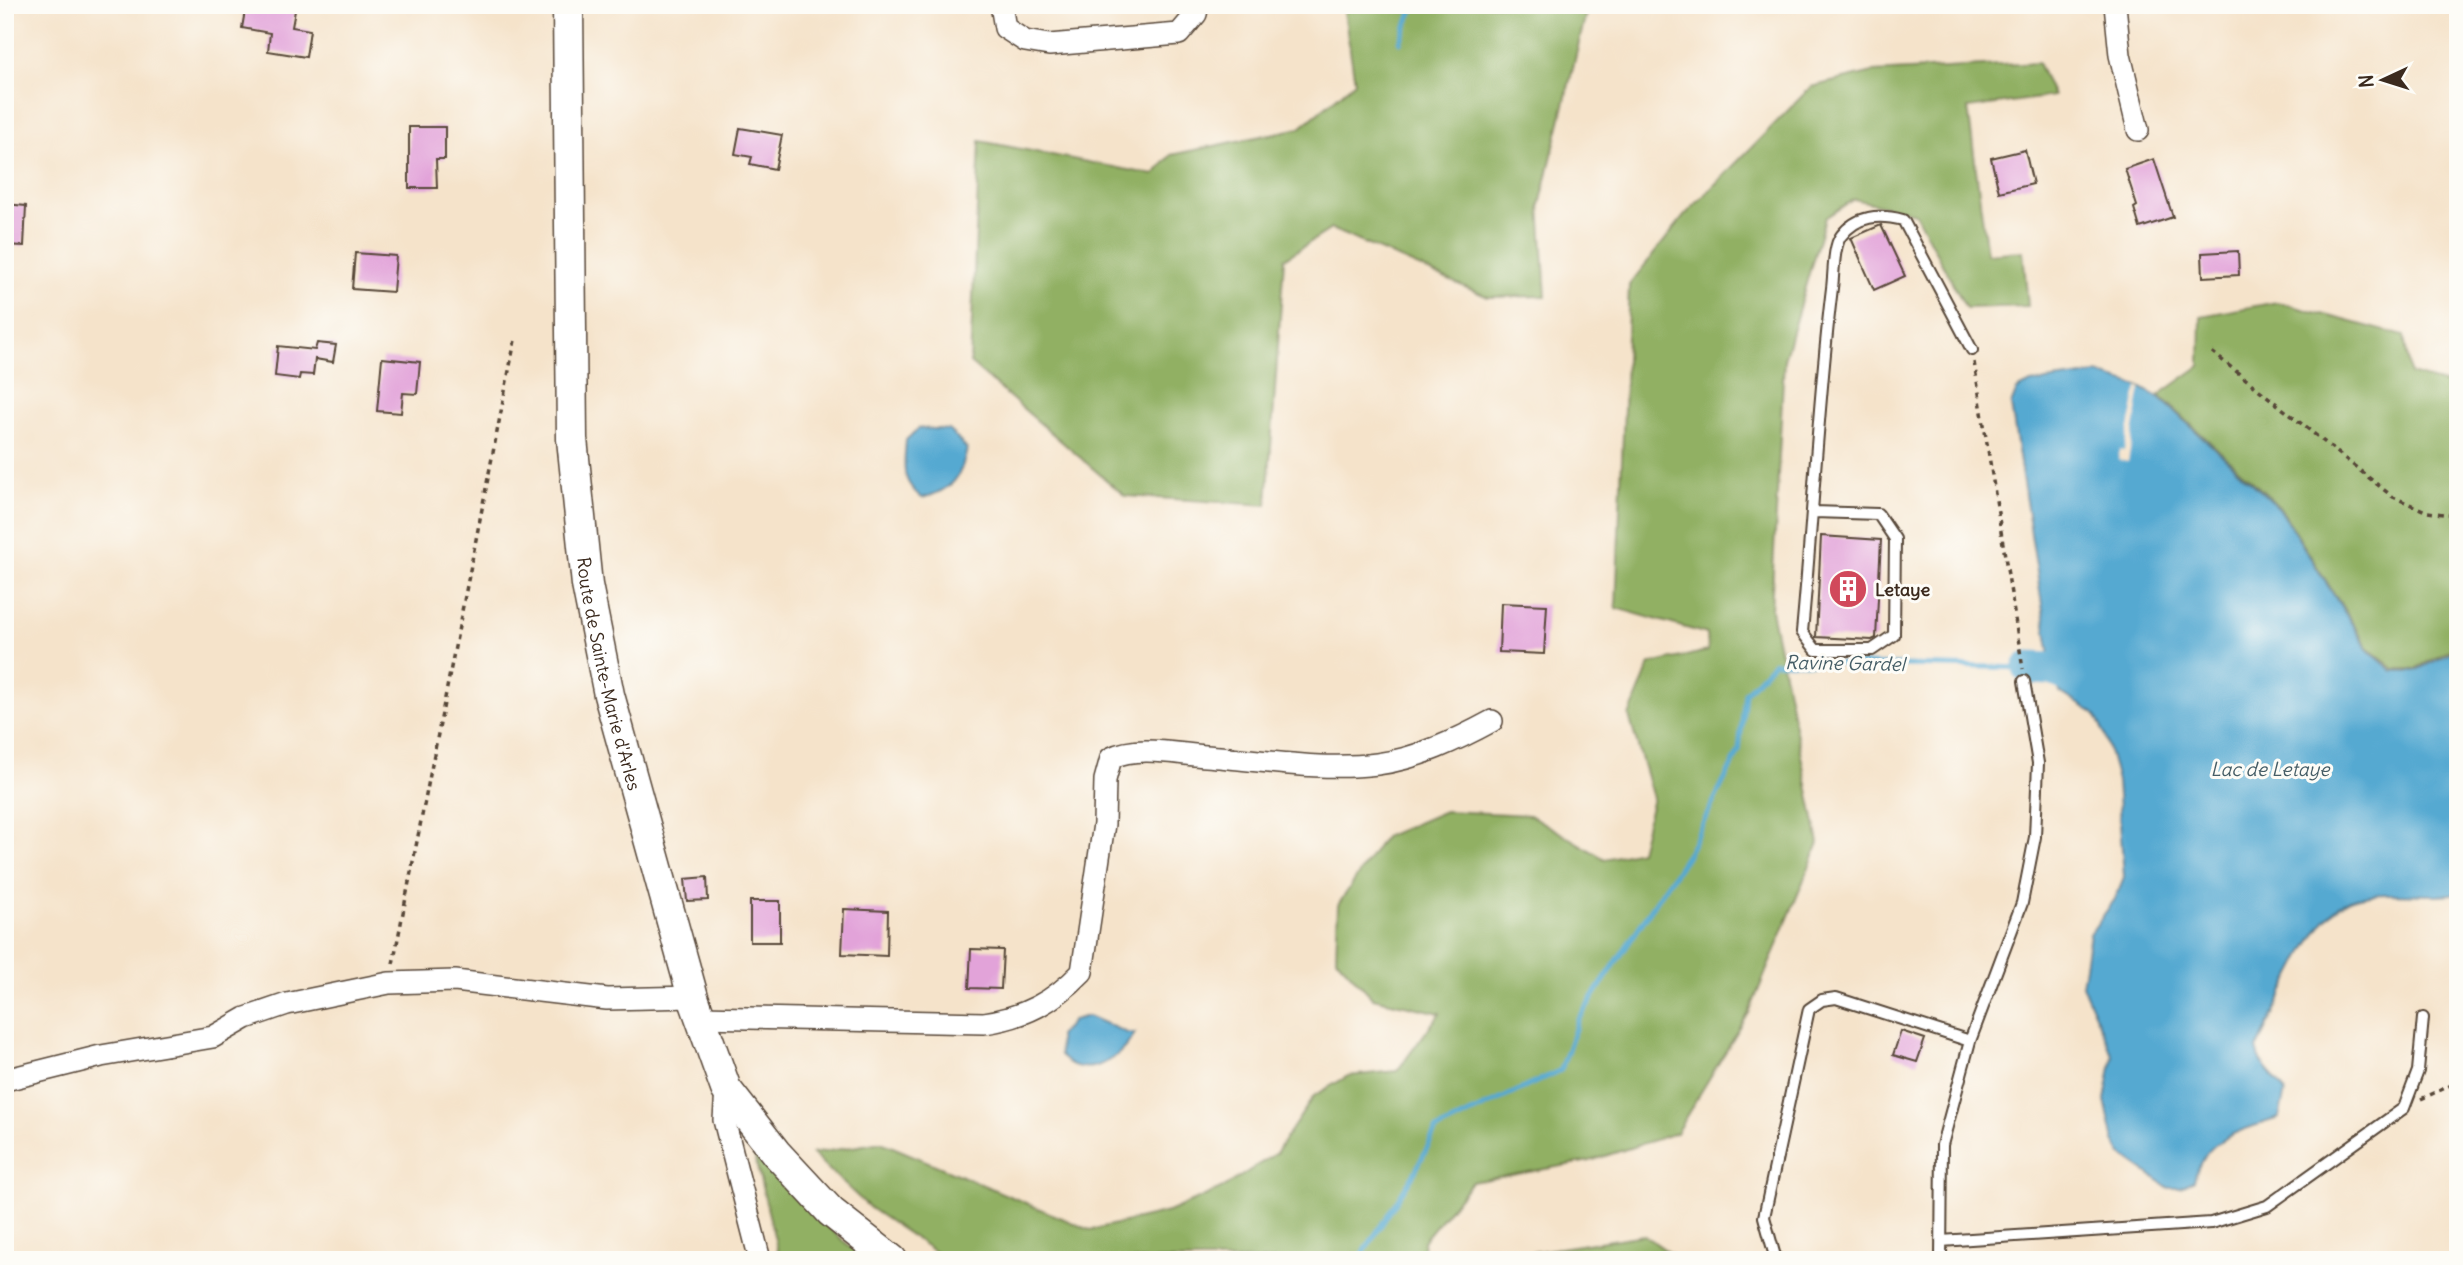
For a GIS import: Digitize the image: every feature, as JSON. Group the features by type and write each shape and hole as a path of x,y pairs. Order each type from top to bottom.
{"main road":[{"name":"Route de Sainte-Marie d'Arles","path":"568,5 572,439 587,585 609,695 697,1007 726,1089 776,1153 831,1212 892,1260"}],"street":[{"path":"1001,5 1005,28 1025,41 1049,45 1180,34 1196,13 1198,5"},
{"path":"2115,5 2120,55 2138,130"},
{"path":"5,1080 101,1056 213,1037 246,1018 287,1004 389,983 456,981 697,1007 984,1023 1013,1019 1039,1008 1082,972 1104,824 1105,780 1111,758 1122,753 1164,753 1338,765 1378,764 1459,739 1492,721"},
{"path":"726,1089 724,1120 760,1260"}],"lane":[{"path":"1814,512 1878,514 1895,539 1894,635 1872,650 1815,650 1802,632 1814,512 1823,358 1839,238 1856,221 1883,215 1903,220 1972,350"},
{"path":"1941,1260 1942,1145 1970,1041 2022,903 2035,836 2038,763 2024,681"},
{"path":"1776,1260 1764,1217 1809,1009 1822,1000 1836,998 1970,1041"},
{"path":"1941,1241 2211,1223 2267,1206 2404,1108 2418,1071 2423,1018"}],"path":[{"path":"389,983 515,341"},
{"path":"1972,350 2022,662"},
{"path":"2212,352 2393,497 2428,512 2458,516"},
{"path":"2404,1108 2458,1082"}],"green space":[{"path":"1343,5 1588,5 1540,205 1546,296 1488,297 1331,229 1284,259 1267,505 1125,496 970,363 980,141 1154,175 1171,155 1300,128 1355,82"},
{"path":"2038,63 2053,96 1968,108 1987,254 2023,251 2028,306 1966,308 1915,213 1854,199 1825,218 1784,360 1771,610 1819,843 1749,1013 1676,1133 1590,1161 1472,1182 1423,1241 1424,1260 947,1260 870,1208 812,1154 881,1142 1090,1230 1168,1212 1223,1188 1276,1153 1314,1096 1348,1076 1397,1071 1440,1013 1373,998 1336,958 1338,905 1384,837 1445,811 1530,815 1605,859 1640,851 1653,798 1629,716 1650,664 1708,651 1707,634 1616,608 1629,285 1685,215 1811,87 1873,72"},
{"path":"2277,302 2404,336 2410,374 2458,387 2458,646 2415,669 2394,669 2369,649 2279,506 2159,395 2200,366 2201,316"},
{"path":"753,1150 806,1207 865,1260 780,1260"},
{"path":"1644,1235 1680,1260 1514,1260 1528,1253"}],"water":[{"name":"Lac de Letaye","path":"2098,374 2138,386 2160,398 2279,508 2369,651 2393,671 2415,671 2458,649 2458,893 2376,894 2350,900 2336,909 2322,925 2296,967 2257,1049 2265,1068 2285,1092 2279,1118 2226,1137 2206,1154 2194,1180 2181,1188 2169,1188 2121,1154 2114,1141 2105,1100 2113,1056 2082,985 2090,934 2115,899 2124,877 2117,782 2105,735 2095,714 2060,692 2052,669 2011,405 2017,390 2031,383"},
{"path":"919,428 949,430 967,449 962,468 954,482 941,491 922,498 910,485 904,465 906,440"},
{"path":"1088,1016 1127,1033 1135,1033 1129,1043 1112,1059 1092,1067 1081,1067 1070,1064 1060,1056 1059,1036 1073,1020"}],"pier":[{"path":"2138,386 2141,388 2128,462 2118,460 2120,450 2124,451"}],"building":[{"path":"246,5 296,5 292,27 310,30 306,57 268,51 270,33 242,28"},
{"path":"409,127 445,127 445,159 436,159 437,188 409,188"},
{"path":"740,128 782,135 775,169 750,164 752,157 735,154"},
{"path":"2025,150 2033,184 1999,192 1991,158"},
{"path":"2154,159 2173,217 2140,228 2134,208 2137,206 2125,169"},
{"path":"5,204 26,206 24,246 5,245"},
{"path":"1881,225 1905,276 1874,290 1851,238"},
{"path":"2238,251 2239,275 2203,277 2202,253"},
{"path":"355,253 396,256 393,292 352,289"},
{"path":"317,343 336,345 333,362 315,359 313,375 300,374 299,379 275,376 278,346 315,350"},
{"path":"382,358 420,362 417,394 403,393 401,413 377,411"},
{"name":"Letaye","path":"1821,536 1881,540 1876,638 1816,637"},
{"path":"1501,603 1547,605 1544,654 1499,652"},
{"path":"707,877 708,900 687,901 685,879"},
{"path":"750,901 780,901 780,942 750,942"},
{"path":"844,909 888,911 887,956 842,954"},
{"path":"971,949 1003,950 1001,989 969,988"},
{"path":"1901,1031 1925,1039 1917,1062 1893,1055"}],"waterway":[{"path":"1400,42 1414,5"},
{"name":"Ravine Gardel","path":"1359,1260 1415,1172 1436,1130 1561,1070 1578,1020 1688,853 1739,751 1745,693 1774,662 2029,668"},
{"name":"Ravine Gardel","path":"2029,668 2052,669 2093,686"}],"place":[{"name":"Letaye","path":"1848,589"}]}
